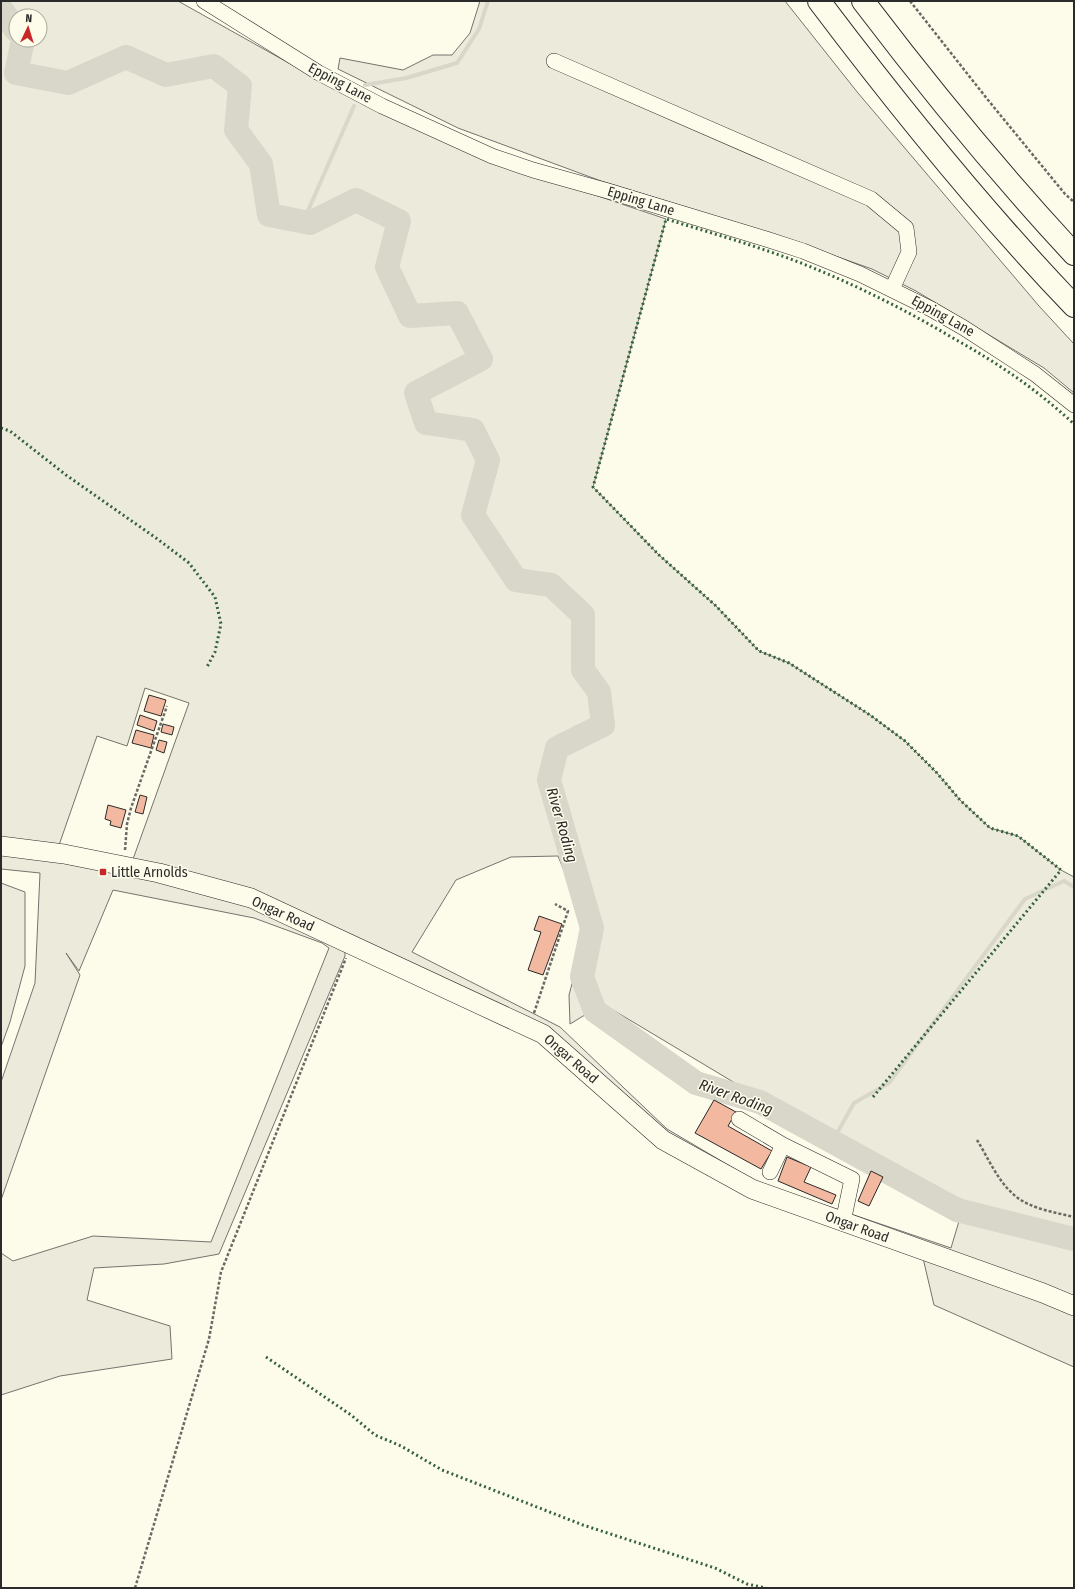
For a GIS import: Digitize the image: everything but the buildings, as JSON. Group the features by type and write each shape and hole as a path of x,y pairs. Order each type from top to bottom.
{"highway":[{"path":"819,1 883,85 953,171 1074,306"},
{"path":"863,1 960,123 1074,254"}],"main road":[{"name":"Ongar Road","path":"1,846 64,854 159,873 251,898 543,1034 663,1140 752,1189 1043,1293 1074,1306"}],"street":[{"name":"Epping Lane","path":"204,1 319,73 382,106 465,144 533,170 616,193 803,251 860,274 931,309 1004,353 1035,374 1074,405"},
{"path":"554,61 871,198 906,228 909,252 892,289"},
{"path":"739,1119 783,1145 852,1179 843,1222"},
{"path":"770,1172 783,1145"}],"path":[{"path":"910,1 988,100 1065,194 1074,202"},
{"path":"124,866 126,824 167,706"},
{"path":"529,1027 568,911 555,904"},
{"path":"135,1588 209,1339 221,1272 352,945"},
{"path":"977,1140 1011,1192 1022,1200 1035,1206 1074,1217"}],"shaded area":[{"path":"1,1 178,1 328,85 477,155 666,219 593,487 659,555 715,605 759,651 789,663 870,715 905,741 937,773 960,800 990,828 1018,836 1061,870 1074,877 1074,1367 934,1305 923,1258 752,1196 539,1040 345,949 345,956 219,1254 164,1264 94,1268 87,1300 170,1326 172,1359 60,1376 1,1395 1,1253 13,1261 93,1236 211,1242 329,948 322,943 254,918 113,890 79,971 66,953 80,975 1,1200 1,1082 35,983 40,873 1,869","holes":["145,688 189,703 132,862 58,848 97,736 127,746","558,856 587,928 569,995 570,1024 603,1004 740,1086 788,1110 909,1177 965,1201 951,1248 757,1182 667,1129 560,1027 412,952 456,880 511,857"]},
{"path":"480,1 785,1 858,93 1039,306 1074,344 1074,393 1044,368 916,291 872,269 767,232 601,181 458,128 338,69 340,58 403,70 433,55 452,55 470,33"},
{"path":"1,883 25,892 25,966 10,1022 1,1047"}],"waterway":[{"path":"365,85 406,78 457,63 479,29 488,1"},
{"name":"River Roding","path":"1,9 8,19"},
{"name":"River Roding","path":"21,48 16,73 68,83 126,57 166,75 214,66 240,86 236,130 261,164 269,215 310,223 356,200 399,221 387,267 410,316 457,313 481,359 416,393 426,423 473,430 488,460 473,515 516,580 551,585 583,615 583,670 599,692 603,725 557,748 549,780 592,928 582,977 595,1011 696,1083 760,1102 957,1210 1074,1239"},
{"path":"303,222 354,106"},
{"path":"832,1142 854,1103 889,1083 1025,899 1064,881 1074,887"}],"hedge":[{"path":"873,1097 1061,870 1018,836 990,828 960,800 937,773 905,741 870,715 789,663 759,651 715,605 659,555 593,487 666,219 734,240 821,271 897,307 935,327 1001,367 1031,388 1074,424"},
{"path":"1,428 10,431 66,475 189,563 215,597 221,624 215,652 207,667"},
{"path":"266,1357 351,1415 375,1435 401,1446 442,1470 583,1525 715,1568 747,1584 766,1588"}],"place":[{"name":"Little Arnolds","path":"103,872"}]}
